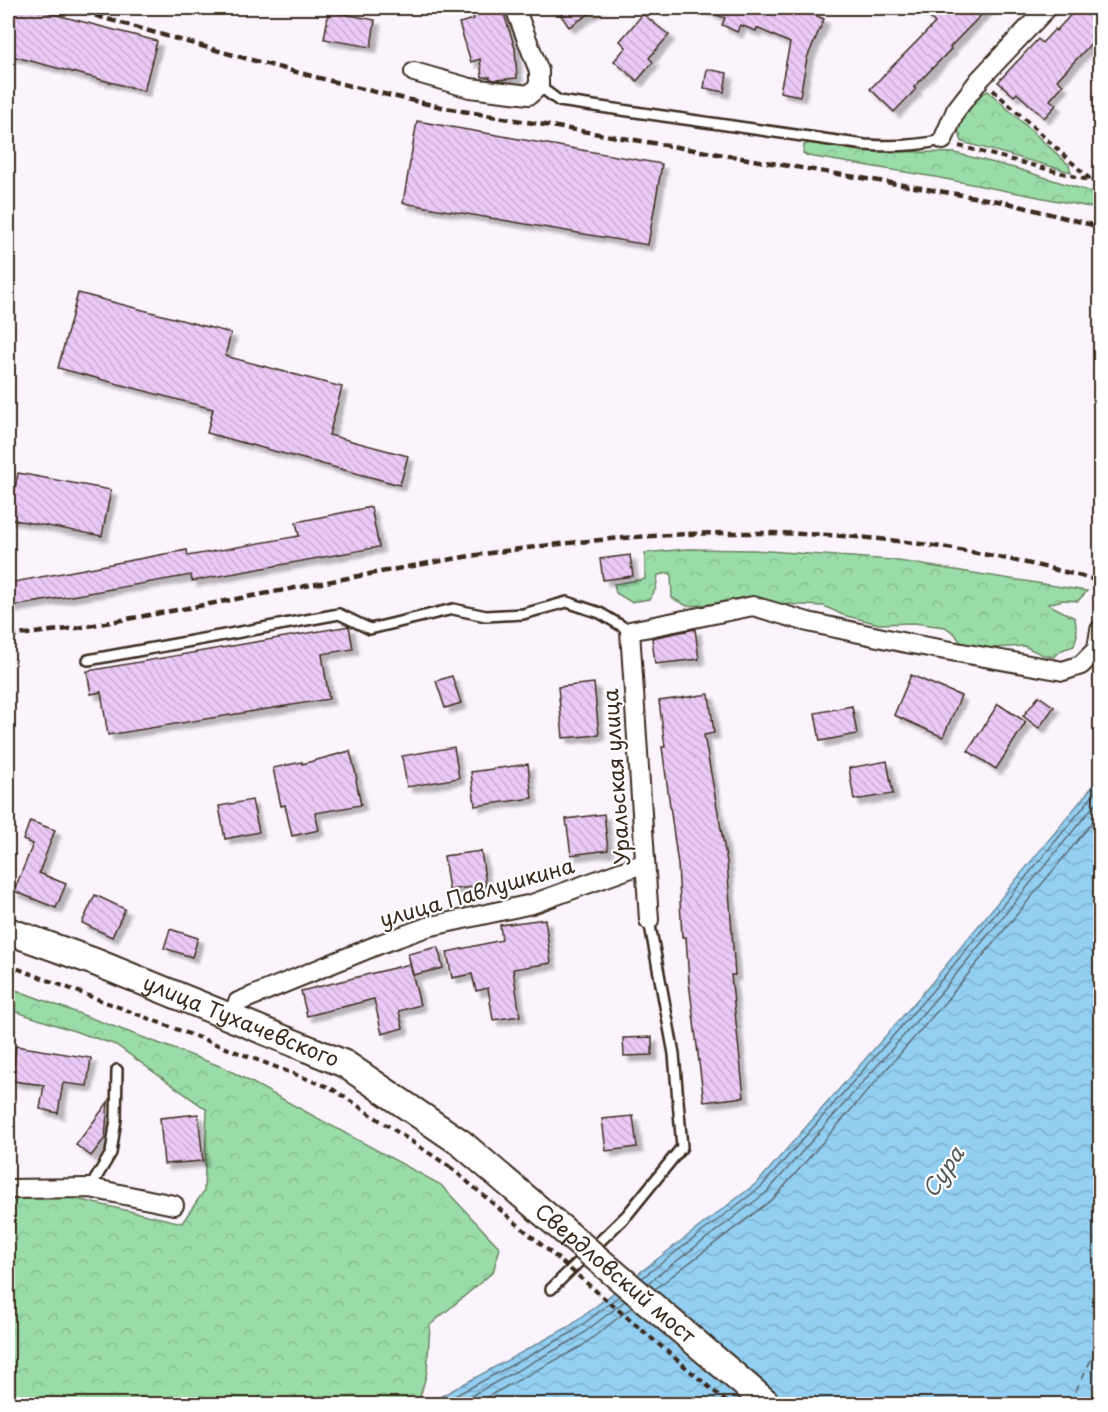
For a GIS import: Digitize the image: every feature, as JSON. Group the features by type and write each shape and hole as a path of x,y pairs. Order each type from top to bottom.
{"main road":[{"name":"улица Тухачевского","path":"8,931 95,962 345,1064 461,1143"},
{"name":"Свердловский мост","path":"461,1143 768,1404"}],"street":[{"path":"414,72 470,88 529,95 539,79 515,8"},
{"path":"943,140 956,110 980,79 1047,8"},
{"path":"630,631 753,606 808,622 906,644 1063,670 1081,665 1097,649 1101,630"},
{"name":"Уральская улица","path":"630,631 649,920"},
{"name":"улица Павлушкина","path":"232,1018 238,1002 380,944 428,927 532,904 645,863"},
{"path":"8,1189 90,1188 174,1205"}],"lane":[{"path":"539,79 559,101 865,146 903,147 943,140"},
{"path":"88,660 339,614 369,629 453,609 486,616 523,614 567,602 600,613 630,631"},
{"path":"551,1289 627,1215 682,1147 674,1054 649,920"},
{"path":"90,1188 111,1153 116,1119 117,1070"}],"path":[{"path":"980,79 1092,181"},
{"path":"943,140 965,148 1101,183"},
{"path":"8,965 331,1088 450,1167 729,1404"}],"green space":[{"path":"988,91 1069,165 1071,172 962,142 958,129 966,111 976,98"},
{"path":"810,143 853,150 955,153 1018,169 1091,192 1100,192 1100,209 935,177 808,156 803,153 804,145"},
{"path":"687,549 754,550 892,560 1087,591 1078,601 1063,600 1048,604 1075,618 1077,635 1074,646 1062,650 1054,657 1043,655 1024,646 993,648 963,646 955,634 945,627 914,623 879,624 843,615 824,606 737,602 687,606 672,598 671,573 658,575 656,588 650,599 631,602 616,593 614,584 645,579 645,553"},
{"path":"8,987 225,1068 441,1185 500,1248 493,1272 430,1325 427,1372 418,1404 8,1404 8,1200 63,1196 182,1223 204,1191 207,1110 116,1045 8,1009"}],"water":[{"name":"Сура","path":"1100,772 1100,1404 427,1404 570,1326 758,1182 929,986 1097,781"}],"building":[{"path":"8,8 30,8 157,41 144,91 8,55"},
{"path":"470,8 502,8 515,48 517,78 496,80 482,77 480,59 471,62 459,23 474,19"},
{"path":"556,8 598,8 569,27"},
{"path":"700,8 798,8 824,19 807,58 800,96 780,92 790,43 757,28 756,31 740,25 737,32 722,25 725,18"},
{"path":"920,8 988,8 950,47 951,49 914,87 916,89 894,112 870,89 935,23"},
{"path":"1077,8 1087,8 1101,20 1101,33 1057,80 1063,85 1050,100 1056,105 1044,118 1017,93 1014,96 998,82 1038,39 1042,43"},
{"path":"329,11 375,20 371,47 324,39"},
{"path":"643,14 669,35 649,58 653,62 637,81 614,61 626,47 620,41"},
{"path":"707,69 727,73 724,92 704,88"},
{"path":"417,121 662,164 648,245 403,203"},
{"path":"78,293 231,333 225,356 342,387 329,435 408,456 400,485 207,433 213,409 58,368"},
{"path":"18,473 111,490 102,536 9,519"},
{"path":"371,507 379,547 192,581 191,575 8,607 8,583 187,550 188,556 299,536 296,522"},
{"path":"630,555 633,576 603,580 600,559"},
{"path":"349,626 353,649 322,654 329,699 108,735 101,692 91,694 87,671"},
{"path":"695,629 699,659 655,664 652,638"},
{"path":"911,675 961,696 943,737 894,715"},
{"path":"452,676 461,703 445,708 436,681"},
{"path":"594,683 599,735 563,738 558,687"},
{"path":"709,694 714,733 704,735 727,862 735,975 731,975 744,1097 704,1102 689,982 686,937 682,937 678,865 662,747 665,747 659,701"},
{"path":"1039,696 1054,707 1039,728 1023,716"},
{"path":"998,704 1026,722 996,769 968,751"},
{"path":"852,706 857,734 820,741 815,713"},
{"path":"454,747 459,778 407,787 402,756"},
{"path":"350,751 361,805 315,813 319,830 292,836 285,805 281,806 273,768 302,762 302,764"},
{"path":"887,761 893,794 854,800 849,768"},
{"path":"528,764 532,798 475,806 471,772"},
{"path":"252,800 259,832 225,839 219,806"},
{"path":"604,814 608,850 571,855 566,819"},
{"path":"30,821 55,830 39,873 66,884 56,908 14,891 33,844 23,840"},
{"path":"481,851 486,885 449,890 444,856"},
{"path":"95,895 125,909 112,937 82,923"},
{"path":"545,919 551,963 513,969 520,1016 493,1020 488,988 476,991 472,974 452,978 447,952 502,940 500,925"},
{"path":"170,929 198,938 192,957 164,948"},
{"path":"438,947 443,968 413,975 408,954"},
{"path":"410,964 420,1005 399,1011 403,1028 382,1034 374,999 307,1016 301,991"},
{"path":"652,1037 652,1055 624,1056 623,1038"},
{"path":"16,1046 91,1058 87,1086 63,1083 58,1113 40,1109 44,1085 12,1081"},
{"path":"108,1102 105,1138 91,1156 76,1145"},
{"path":"198,1114 203,1161 164,1164 160,1118"},
{"path":"633,1116 637,1147 606,1151 602,1119"}],"ferry route":[{"path":"1069,1404 1100,1342"}],"railway":[{"path":"69,8 310,76 456,110 1004,202 1100,227"},
{"path":"8,636 77,628 471,556 584,541 657,536 767,533 878,539 990,555 1100,581"}]}
